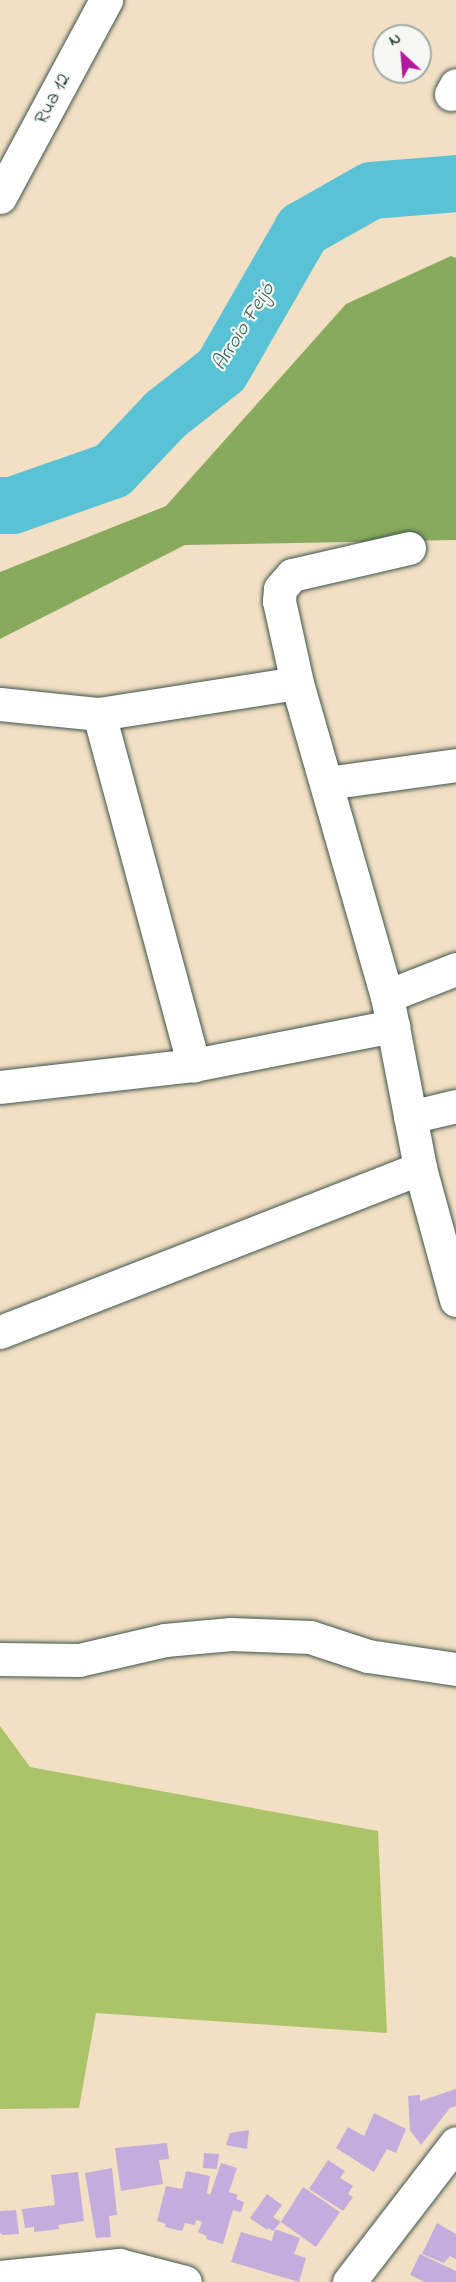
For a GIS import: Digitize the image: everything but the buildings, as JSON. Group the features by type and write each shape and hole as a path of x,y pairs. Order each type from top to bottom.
{"street":[{"name":"Rua 12","path":"0,197 106,0"},
{"path":"409,548 292,575 280,589 279,601 297,683 390,1011 420,1168 456,1300"},
{"path":"0,704 99,714 297,683"},
{"path":"99,714 194,1065"},
{"path":"327,783 456,765"},
{"path":"0,1087 194,1065 390,1011 456,969"},
{"path":"410,1117 456,1106"},
{"path":"0,1332 420,1168"},
{"path":"0,1659 79,1660 165,1640 231,1634 310,1637 369,1656 456,1669"},
{"path":"349,2282 456,2143"},
{"path":"0,2277 119,2265 185,2282"}],"green space":[{"path":"451,256 456,258 456,540 185,545 0,639 0,572 166,506 346,304"},
{"path":"0,1726 30,1767 378,1831 387,2033 96,2013 79,2108 0,2109"}],"waterway":[{"name":"Arroio Feijó","path":"0,505 12,505 112,470 165,414 221,370 302,229 371,190 456,183"}]}
